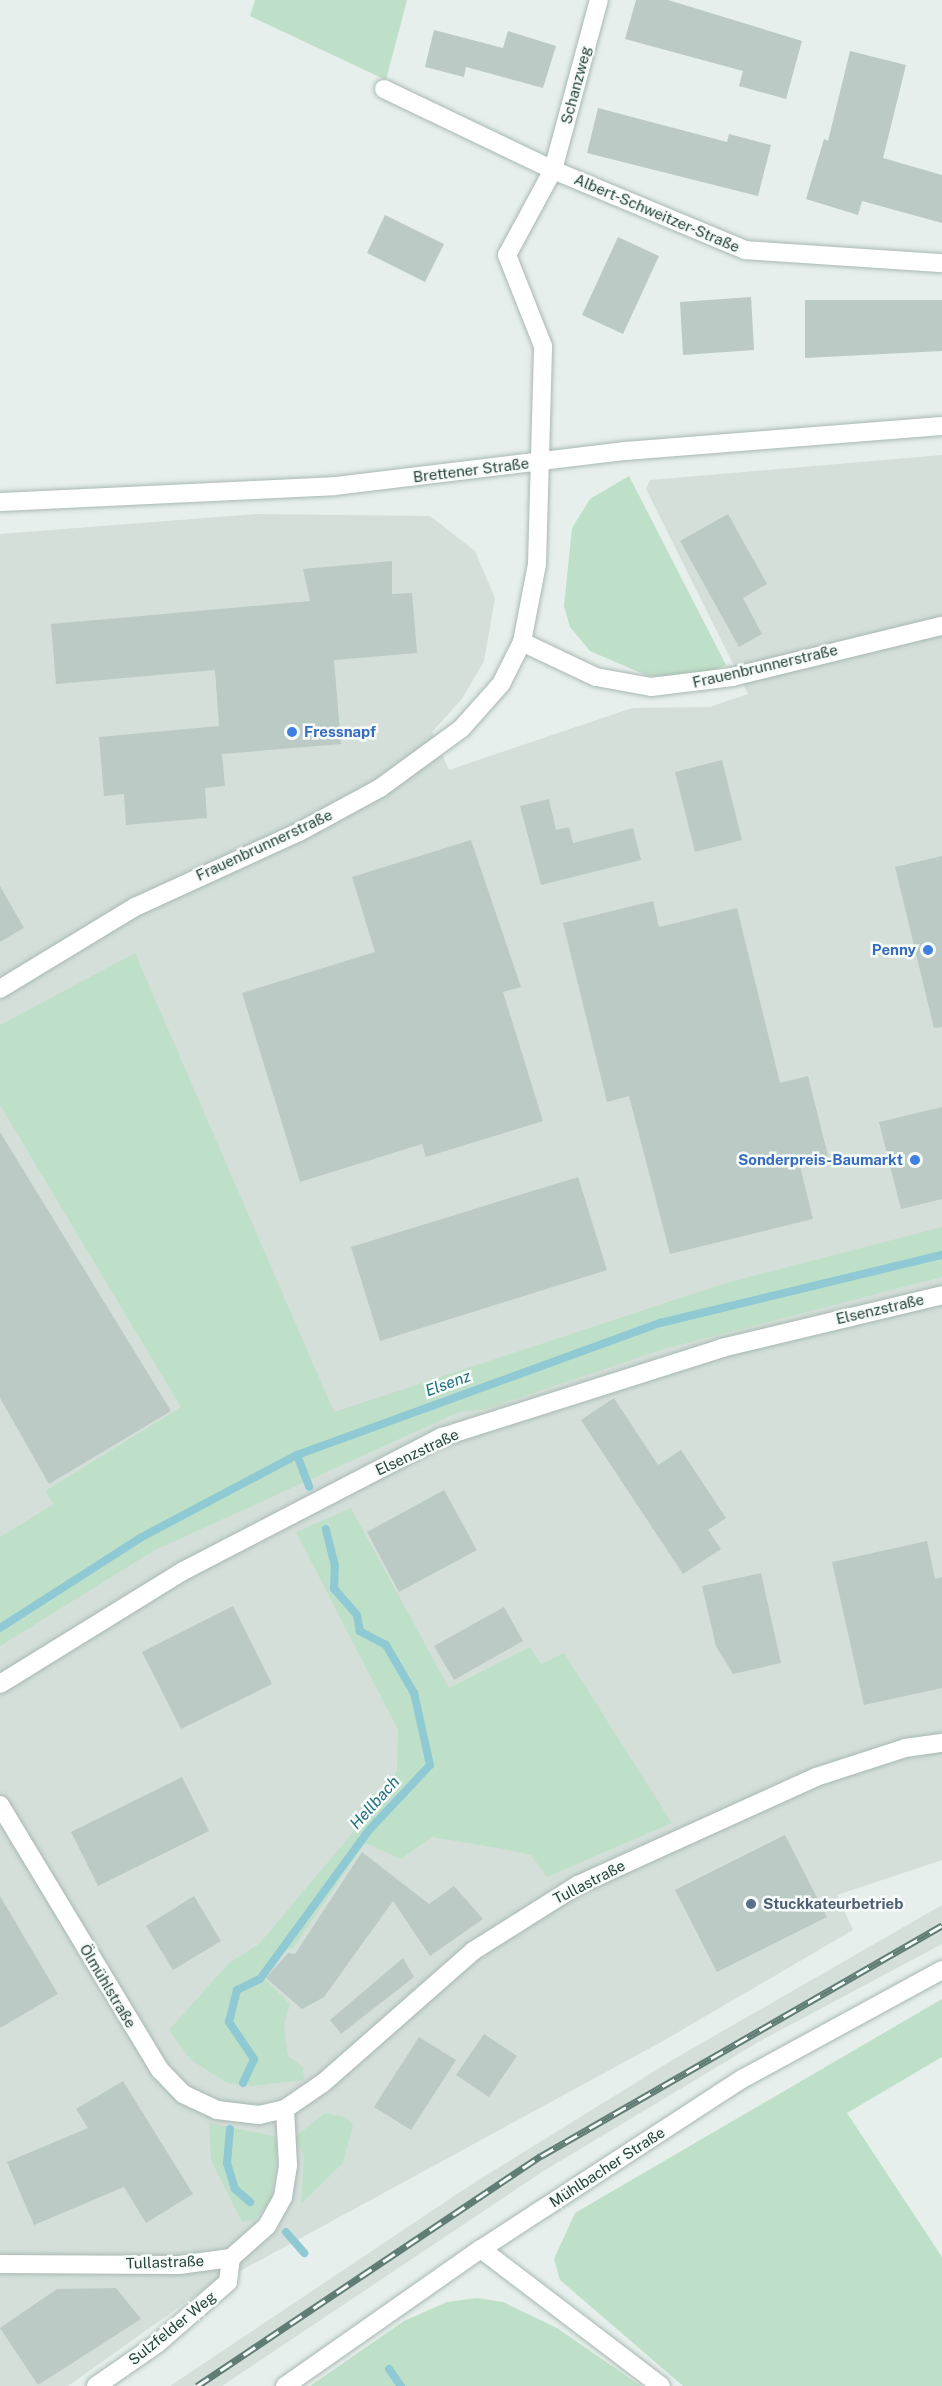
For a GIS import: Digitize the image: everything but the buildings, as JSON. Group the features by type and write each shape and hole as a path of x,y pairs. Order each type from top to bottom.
{"street":[{"name":"Schanzweg","path":"553,170 599,0"},
{"name":"Albert-Schweitzer-Straße","path":"384,89 553,170 745,250 942,263"},
{"path":"538,462 543,346 507,255 553,170"},
{"name":"Brettener Straße","path":"0,502 335,486 538,462 942,426"},
{"name":"Frauenbrunnerstraße","path":"0,989 135,906 299,832 380,788 461,729 501,684 522,642 537,564 538,462"},
{"name":"Frauenbrunnerstraße","path":"522,642 596,677 651,687 732,677 942,626"},
{"name":"Elsenzstraße","path":"0,1684 183,1571 442,1437 723,1348 942,1295"},
{"name":"Tullastraße","path":"259,2115 285,2109 473,1951 578,1885 816,1777 905,1748 942,1743"},
{"name":"Ölmühlstraße","path":"0,1805 160,2070 183,2094 217,2110 259,2115"},
{"name":"Mühlbacher Straße","path":"285,2386 481,2249 742,2079 942,1970"},
{"path":"231,2258 267,2226 284,2197 288,2165 285,2109"},
{"path":"481,2249 661,2386"},
{"name":"Tullastraße","path":"0,2264 179,2265 231,2258"},
{"name":"Sulzfelder Weg","path":"96,2386 158,2343 228,2282 231,2258"}],"shaded area":[{"path":"942,455 942,1860 837,1895 853,1930 663,2041 196,2295 68,2386 0,2386 0,534 256,514 430,516 475,551 495,598 484,661 462,699 432,732 449,770 632,708 710,707 748,694 646,489 650,480"},
{"path":"942,1905 942,1944 762,2040 542,2172 222,2386 170,2386 469,2186 674,2059"}],"green space":[{"path":"255,0 407,0 386,80 250,16"},
{"path":"629,476 726,665 699,675 648,676 590,651 570,627 564,606 572,528 590,499"},
{"path":"135,953 334,1412 726,1283 942,1227 942,1277 664,1349 486,1409 459,1412 155,1550 0,1646 0,1537 54,1504 45,1491 181,1407 0,1105 0,1025"},
{"path":"351,1508 449,1688 530,1647 541,1664 564,1653 672,1823 547,1877 531,1855 498,1848 432,1837 401,1859 365,1843 293,1948 284,1951 264,1978 290,2004 284,2026 288,2056 303,2067 304,2080 252,2086 227,2083 191,2060 169,2030 229,1963 259,1944 376,1805 397,1771 398,1730 296,1532"},
{"path":"942,1999 942,2057 847,2113 942,2257 942,2386 683,2386 560,2280 554,2259 575,2213"},
{"path":"325,2113 346,2117 353,2125 343,2163 301,2204 304,2157 295,2137"},
{"path":"209,2123 279,2137 271,2200 255,2219 242,2222 211,2160"},
{"path":"477,2298 503,2302 557,2328 641,2386 310,2386 404,2321 447,2302"}],"waterway":[{"name":"Elsenz","path":"0,1628 140,1538 297,1455 660,1323 942,1255"},
{"name":"Hellbach","path":"297,1455 309,1487"},
{"name":"Hellbach","path":"243,2083 254,2059 229,2022 237,1990 260,1979 369,1830 430,1765 414,1693 386,1645 360,1631 357,1615 334,1589 335,1566 326,1529"},
{"name":"Hellbach","path":"230,2129 227,2163 235,2189 250,2202"},
{"name":"Hellbach","path":"286,2232 304,2253"},
{"name":"Hellbach","path":"389,2369 401,2386"}],"railway":[{"path":"197,2386 541,2156 942,1925"}],"place":[{"name":"Fressnapf","path":"292,732"},
{"name":"Penny","path":"928,950"},
{"name":"Sonderpreis-Baumarkt","path":"915,1160"},
{"name":"Stuckkateurbetrieb","path":"751,1904"}]}
